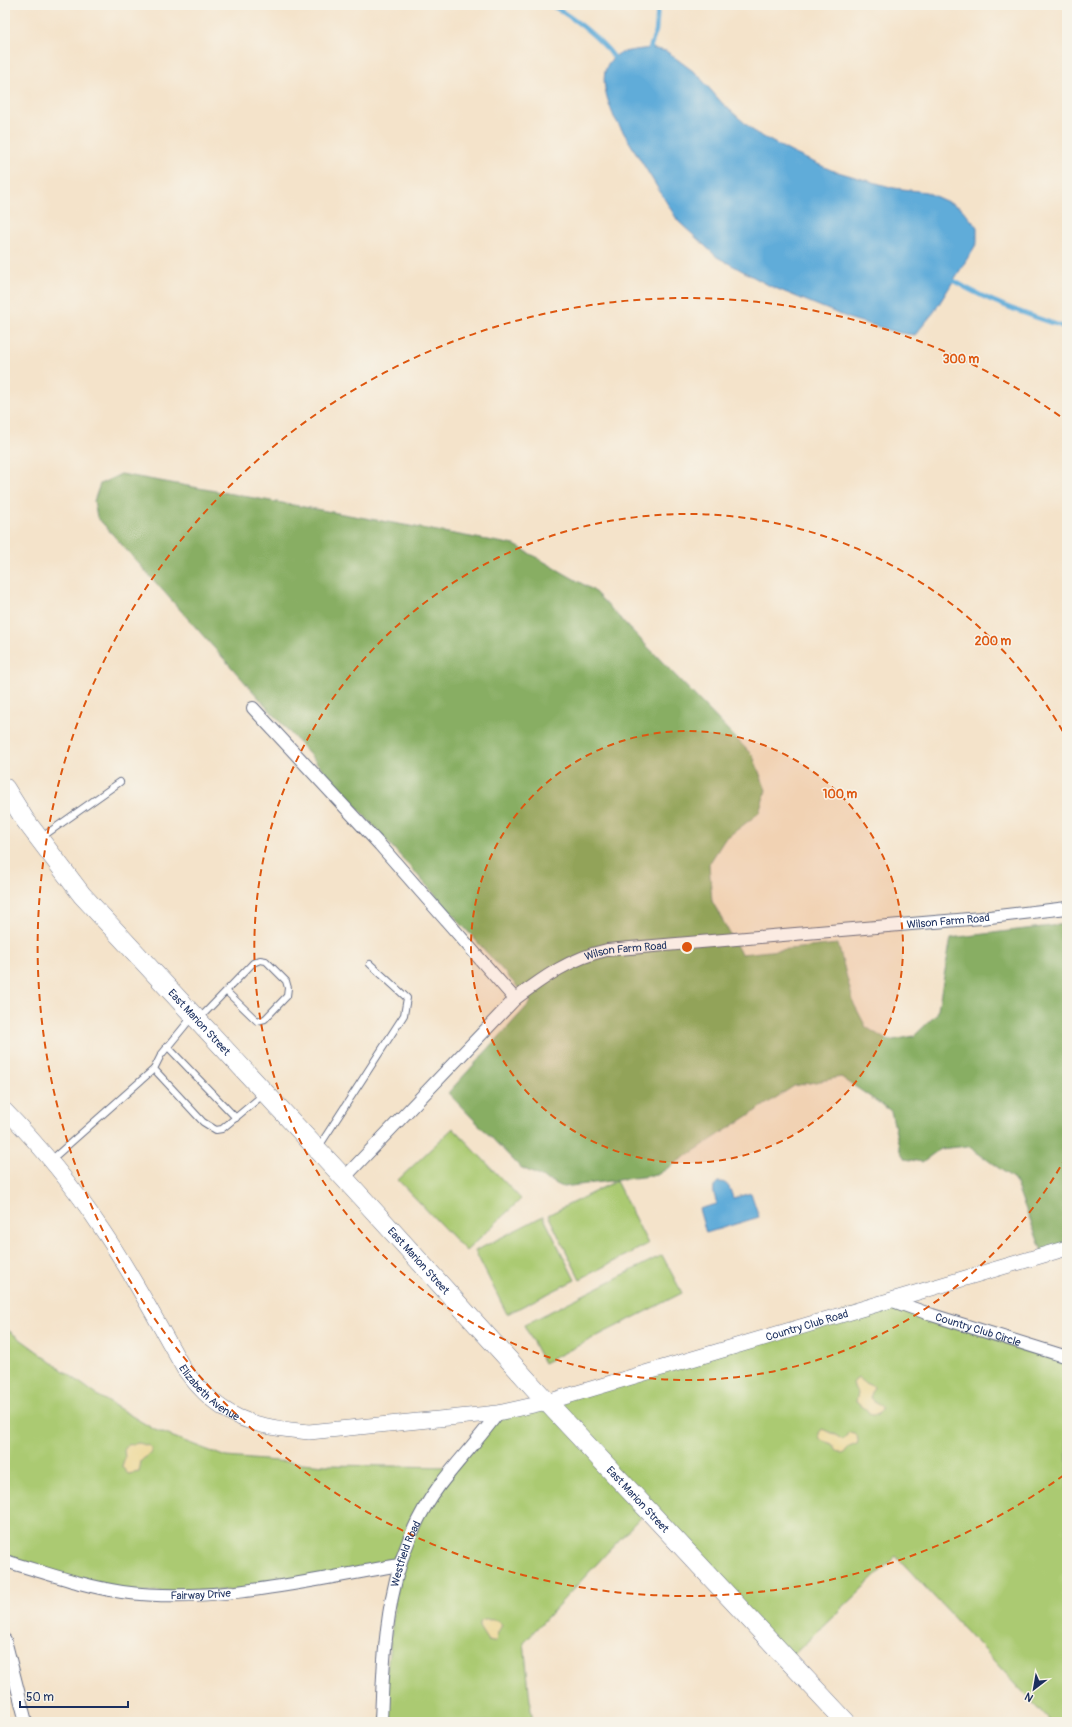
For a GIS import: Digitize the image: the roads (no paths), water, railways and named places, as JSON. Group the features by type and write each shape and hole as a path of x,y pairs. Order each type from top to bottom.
{"main road":[{"name":"East Marion Street","path":"5,788 39,839 82,895 344,1178 547,1402 846,1722"}],"street":[{"path":"253,708 380,845 515,998"},
{"name":"Wilson Farm Road","path":"344,1178 515,998 540,979 558,968 587,955 607,950 981,918 1067,908"},
{"name":"Elizabeth Avenue","path":"5,1110 26,1132 70,1184 102,1228 184,1369 196,1386 212,1401 232,1414 258,1425 309,1432 498,1412 547,1402"},
{"name":"Country Club Road","path":"547,1402 1067,1248"},
{"name":"Country Club Circle","path":"890,1300 932,1315 1067,1357"},
{"name":"Westfield Road","path":"381,1722 383,1660 390,1599 399,1565 409,1538 438,1487 483,1433 498,1412"},
{"name":"Fairway Drive","path":"5,1561 60,1578 122,1592 166,1595 203,1595 245,1590 399,1565"},
{"path":"5,1640 26,1722"}],"lane":[{"path":"39,839 120,782"},
{"path":"50,1161 154,1069 161,1055 168,1046 226,991 253,962 260,960 266,961 286,981 288,988 287,996 265,1019 257,1021 226,991"},
{"path":"317,1149 404,1015 407,998 370,964"},
{"path":"168,1046 236,1118"},
{"path":"154,1069 203,1122 216,1130 222,1129 265,1093"}],"water":[{"path":"650,48 666,51 697,74 722,103 756,133 793,153 831,170 894,188 926,192 961,208 977,227 977,243 934,312 915,335 900,333 851,319 770,286 717,257 678,221 614,117 606,94 604,78 605,70 614,57 626,52"},
{"path":"718,1182 725,1183 727,1185 733,1198 751,1193 759,1217 706,1233 699,1209 717,1204 714,1195 714,1186"}],"waterway":[{"path":"551,5 585,28 614,57"},
{"path":"650,48 656,31 658,5"},
{"path":"954,281 995,302 1067,328"}]}
